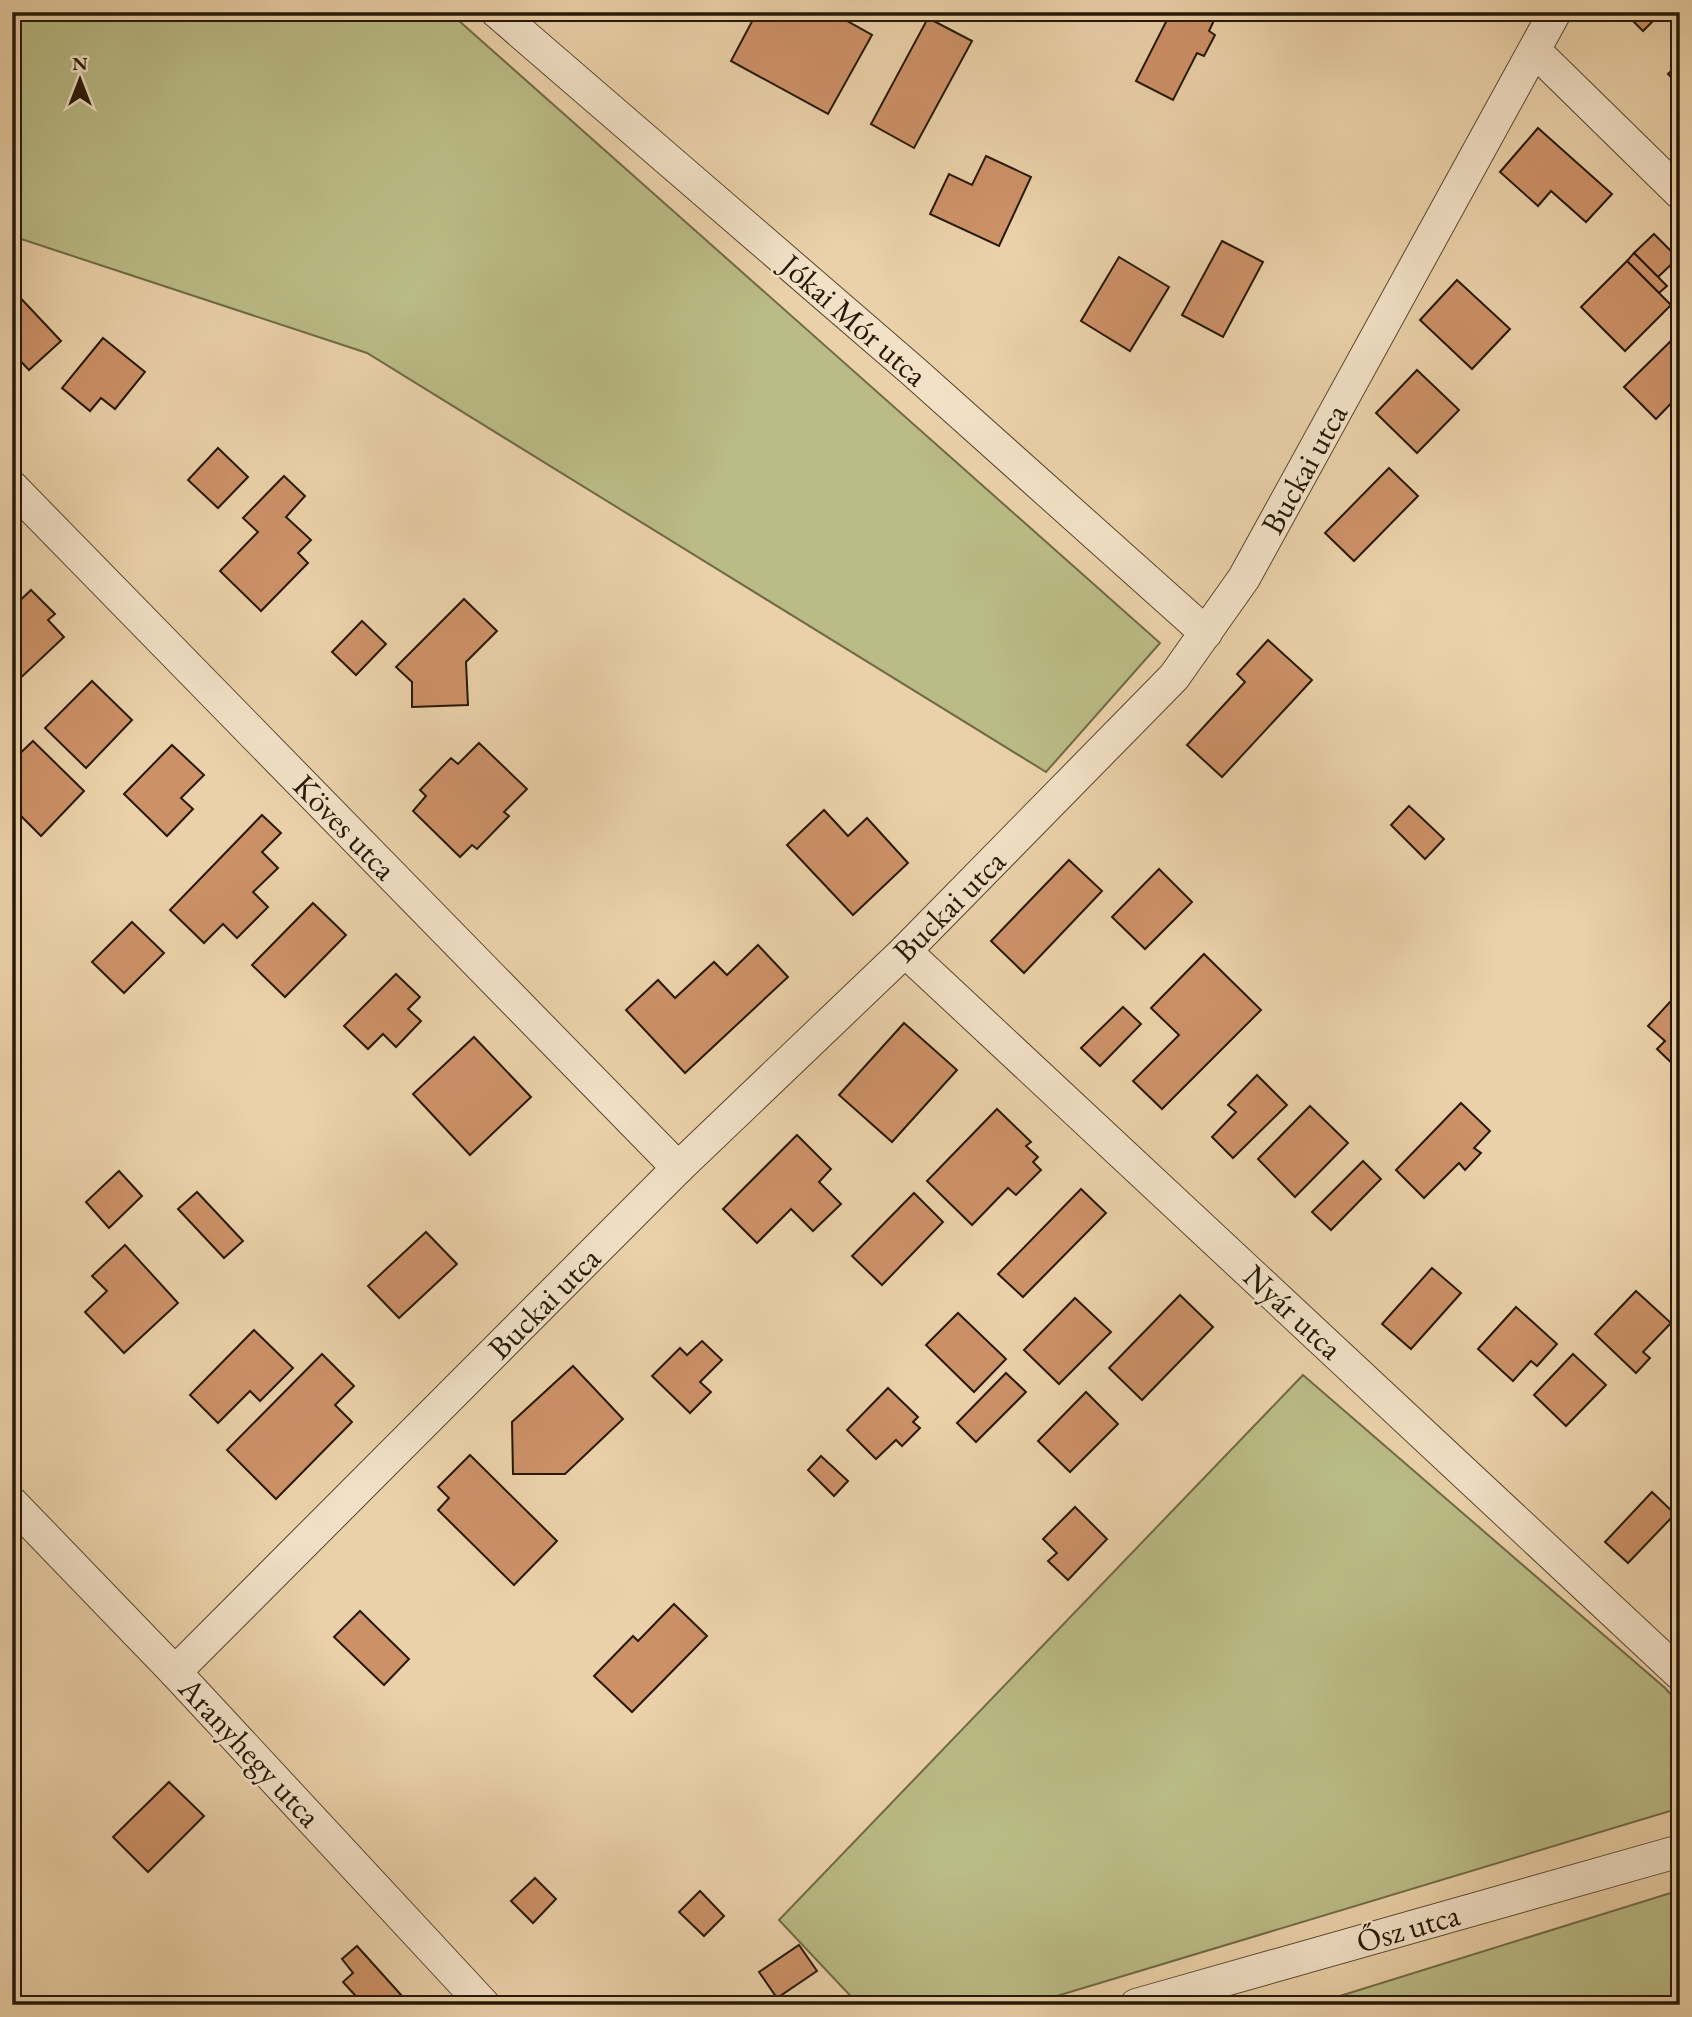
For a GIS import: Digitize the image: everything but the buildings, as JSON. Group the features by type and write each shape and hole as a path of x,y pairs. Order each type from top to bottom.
{"street":[{"name":"Jókai Mór utca","path":"497,12 902,362 1206,633"},
{"name":"Buckai utca","path":"175,1672 678,1168 905,951 1174,677 1244,578 1555,12"},
{"path":"1535,51 1680,192"},
{"name":"Köves utca","path":"12,487 678,1168"},
{"name":"Nyár utca","path":"905,951 1680,1674"},
{"name":"Aranyhegy utca","path":"12,1503 175,1672 484,2005"},
{"name":"Ősz utca","path":"1136,2005 1680,1851"}],"green space":[{"path":"12,12 449,12 1160,643 1046,772 367,353 12,236"},
{"path":"1303,1375 1665,1688 1680,1705 1680,1808 1027,2005 859,2005 779,1920"},
{"path":"1680,1890 1680,2005 1311,2005"}]}
